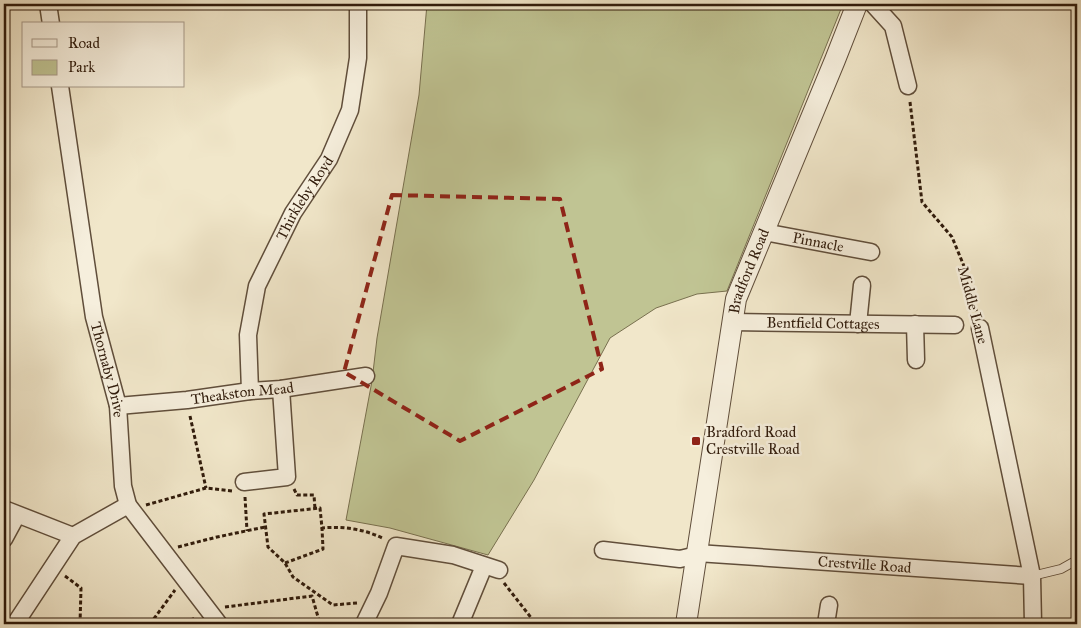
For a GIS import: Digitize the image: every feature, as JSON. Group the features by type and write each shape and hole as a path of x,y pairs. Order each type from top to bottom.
{"street":[{"path":"48,4 51,22"},
{"name":"Thirkleby Royd","path":"250,392 248,335 257,286 293,213 330,159 350,110 358,58 358,4"},
{"name":"Bradford Road","path":"686,624 736,300 857,4"},
{"path":"873,4 893,26 908,86"},
{"name":"Thornaby Drive","path":"60,88 94,317 118,406 123,486 129,507 215,618"},
{"name":"Pinnacle","path":"764,232 871,252"},
{"path":"858,324 862,285"},
{"name":"Bentfield Cottages","path":"732,322 955,325"},
{"path":"915,324 916,360"},
{"name":"Middle Lane","path":"980,328 1032,576 1032,624"},
{"name":"Theakston Mead","path":"118,406 281,389 366,376"},
{"path":"240,487 287,477 281,389"},
{"path":"15,624 74,536 129,507"},
{"path":"4,540 10,512 74,536"},
{"path":"364,624 378,594 396,546 453,555 492,568 460,624"},
{"path":"603,550 680,559 697,554"},
{"name":"Crestville Road","path":"697,554 1032,576"},
{"path":"826,624 829,605"}],"lane":[{"path":"1032,576 1060,569 1077,560"}],"path":[{"name":"Middle Lane","path":"908,86 922,202 952,238 966,271 980,328"},
{"path":"187,400 206,488"},
{"path":"287,477 297,495 314,495 315,509"},
{"path":"129,507 206,488 240,487"},
{"path":"285,563 323,549 320,508 264,514 268,547 285,563 293,577 334,605 358,603 372,608"},
{"path":"163,551 265,527"},
{"path":"322,528 336,527 372,532 396,546"},
{"path":"53,567 81,588 80,624"},
{"path":"492,568 536,624"},
{"path":"150,624 184,578"},
{"path":"312,590 320,624"},
{"path":"215,618 222,608 312,596"}],"highlighted area":[{"path":"392,195 560,199 602,369 460,441 344,372"}],"green space":[{"path":"427,4 843,4 727,291 697,294 656,308 610,338 534,480 488,555 390,528 346,520 372,381 377,338 419,95"}],"place":[{"name":"Bradford Road Crestville Road","path":"696,441"}]}
